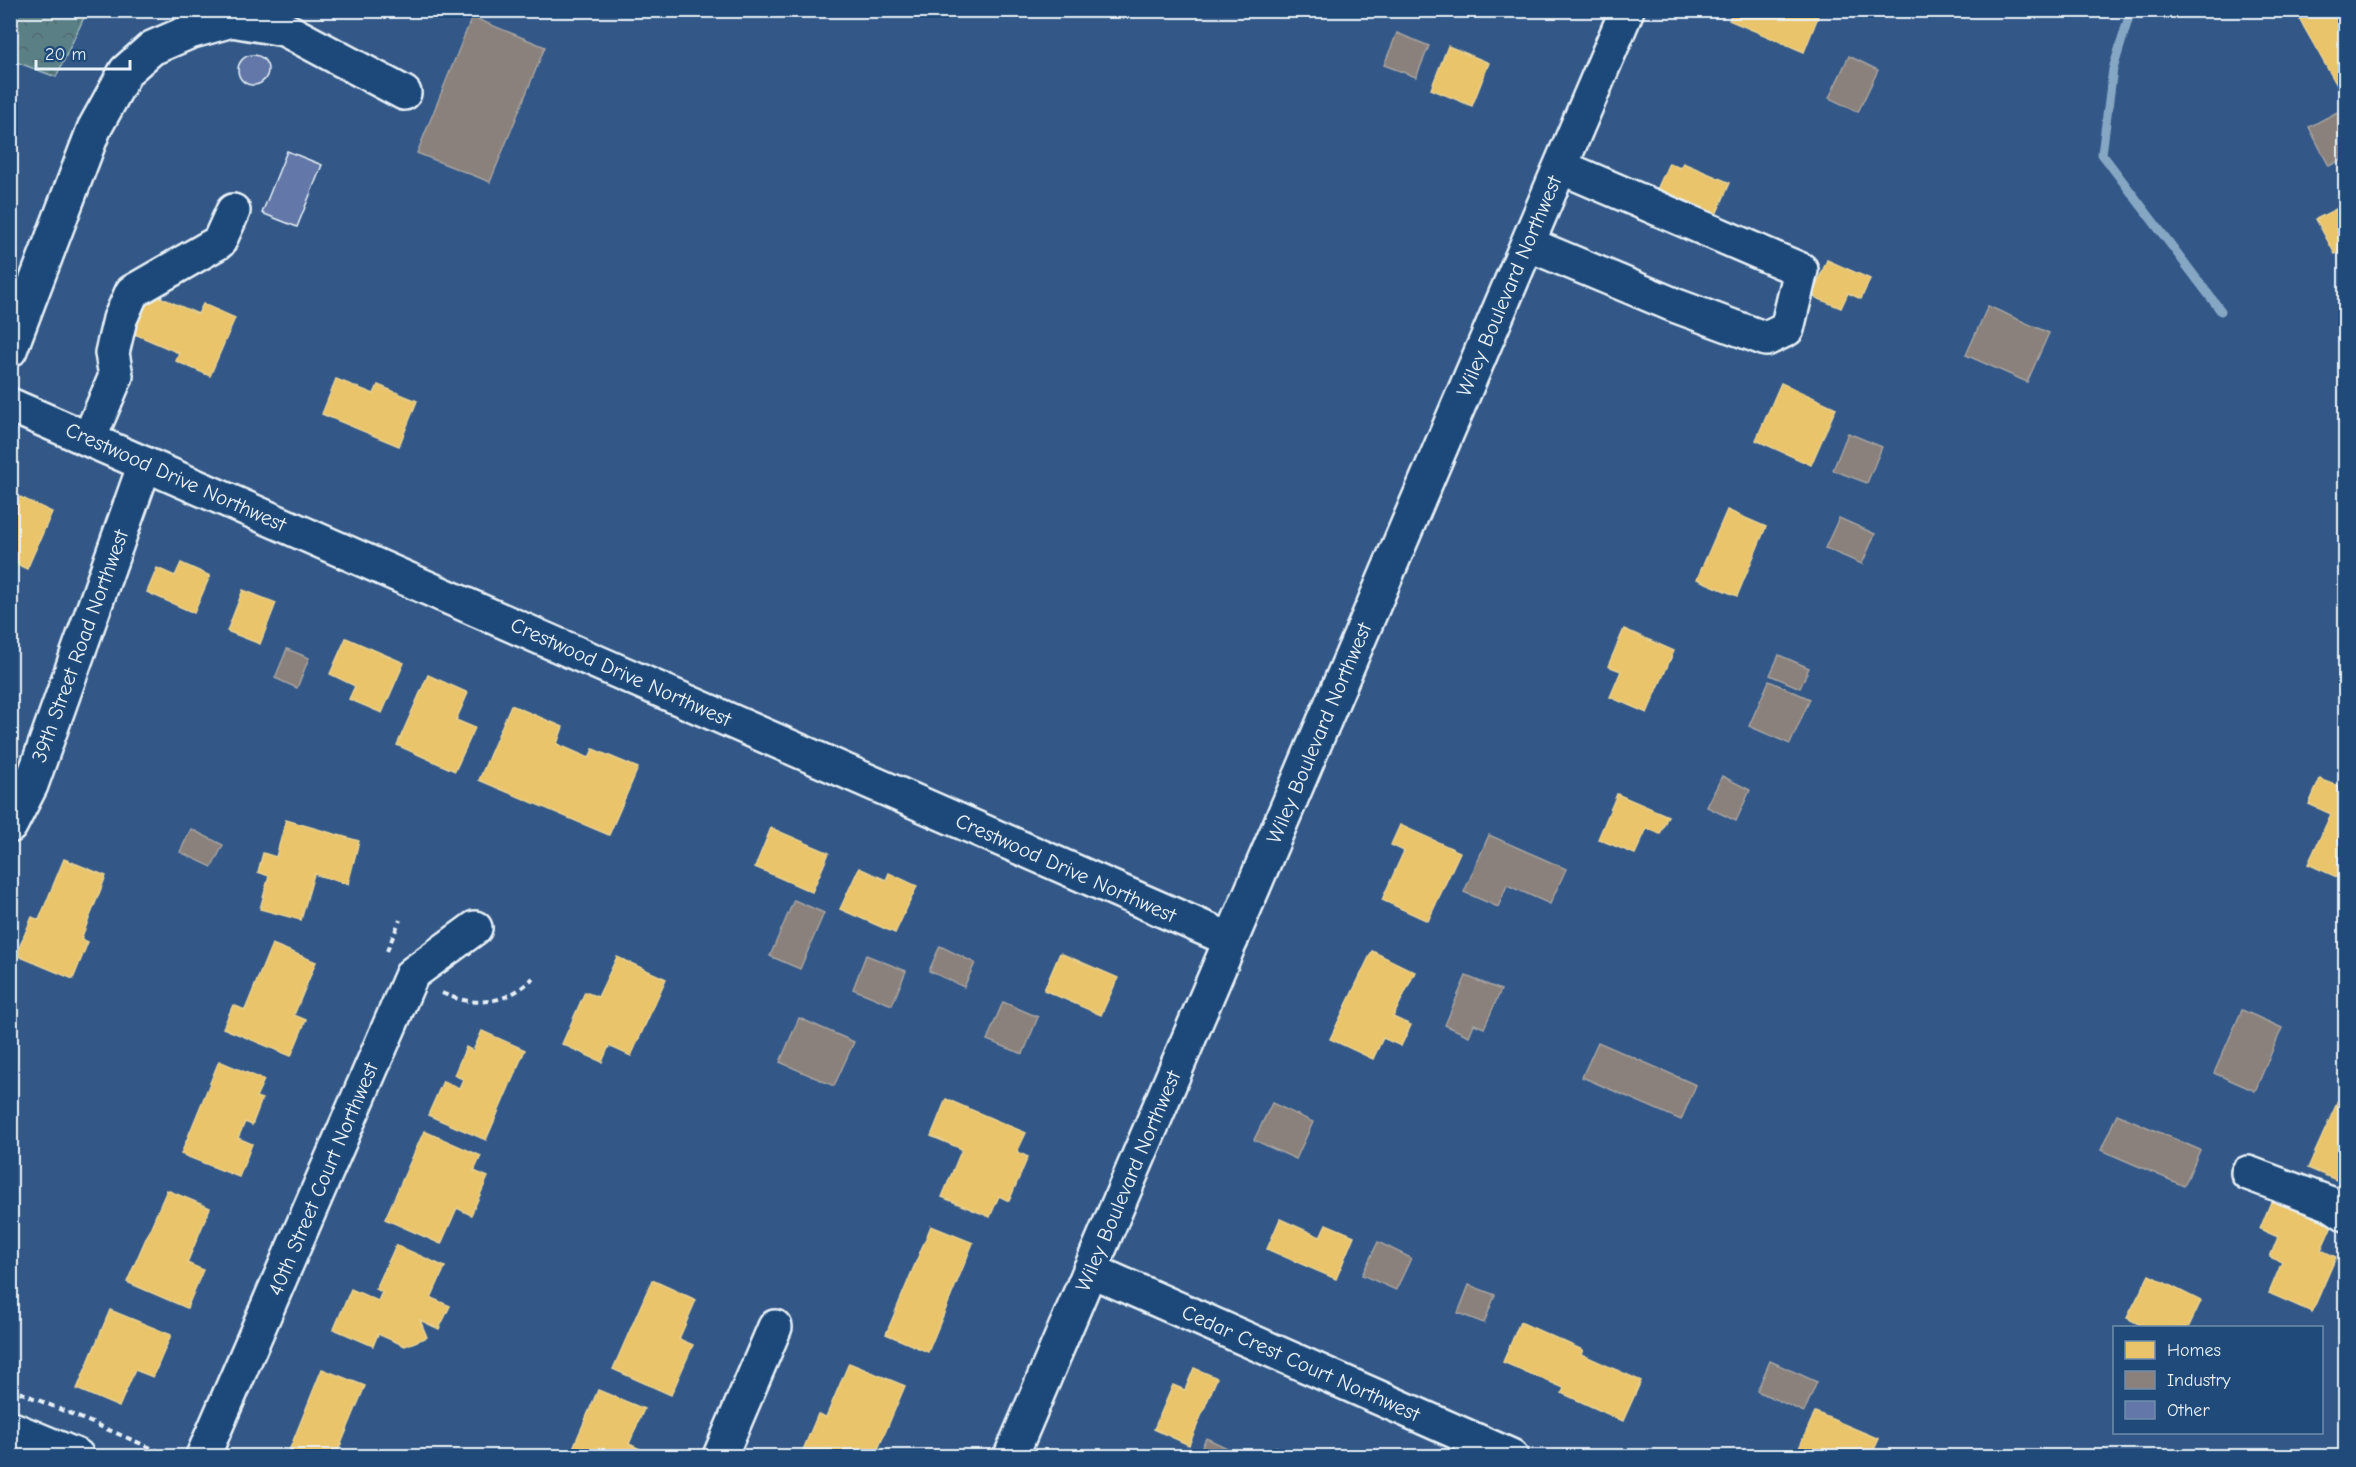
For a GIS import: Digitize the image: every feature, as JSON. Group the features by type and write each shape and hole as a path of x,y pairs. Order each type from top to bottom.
{"street":[{"name":"Wiley Boulevard Northwest","path":"1011,1456 1627,10"},
{"path":"10,350 94,129 126,71 152,48 189,32 232,20 284,29 404,93"},
{"path":"1528,244 1674,305 1766,339 1787,329 1801,270 1561,166"},
{"path":"89,439 116,376 112,353 120,319 132,292 219,242 233,211"},
{"name":"Crestwood Drive Northwest","path":"10,405 1231,940"},
{"name":"39th Street Road Northwest","path":"10,826 31,784 145,464"},
{"name":"40th Street Court Northwest","path":"203,1456 412,974 475,928"},
{"path":"2248,1173 2331,1204 2346,1214"},
{"name":"Cedar Crest Court Northwest","path":"1090,1270 1511,1456"},
{"path":"720,1456 775,1327"},
{"path":"10,1428 77,1456"}],"path":[{"path":"436,990 466,1002 492,1001 518,991 532,978"},
{"path":"10,1388 170,1456"}],"green space":[{"path":"10,11 87,11 56,77 11,60"}],"building: Homes":[{"path":"1733,10 1802,10 1818,17 1804,52 1729,20"},
{"path":"2301,10 2346,10 2346,101 2296,13"},
{"path":"1448,46 1489,63 1472,106 1431,89"},
{"path":"1669,163 1680,168 1683,163 1730,183 1714,219 1655,194"},
{"path":"2346,204 2346,249 2335,254 2316,219"},
{"path":"1827,260 1870,279 1861,299 1848,293 1841,308 1812,296"},
{"path":"146,291 198,314 203,304 235,318 210,376 176,361 179,353 128,331"},
{"path":"336,379 374,394 378,385 417,401 399,446 322,414"},
{"path":"1781,383 1836,408 1811,465 1756,440"},
{"path":"20,497 52,512 27,569 10,561 10,512 12,513"},
{"path":"1727,510 1766,527 1737,596 1697,579"},
{"path":"181,563 210,576 194,613 147,592 157,568 175,576"},
{"path":"243,590 276,603 260,644 227,631"},
{"path":"1624,629 1674,651 1647,713 1610,697 1621,671 1608,666"},
{"path":"346,638 404,663 382,713 349,699 355,686 330,674"},
{"path":"428,675 468,693 456,720 475,728 455,771 397,745"},
{"path":"511,705 563,727 557,744 589,758 593,749 638,768 609,835 479,780"},
{"path":"2320,779 2346,789 2346,881 2308,864 2331,814 2309,804"},
{"path":"1617,794 1668,816 1660,834 1647,828 1635,854 1598,839"},
{"path":"286,820 359,841 348,884 314,874 301,920 260,909 269,876 258,872 263,853 276,857"},
{"path":"1400,825 1460,852 1428,921 1382,900 1404,851 1391,845"},
{"path":"771,828 829,853 812,892 755,867"},
{"path":"64,859 106,876 81,939 88,942 73,979 16,955 32,917 39,920"},
{"path":"859,868 886,880 889,873 917,886 895,933 840,909"},
{"path":"272,944 316,962 294,1015 306,1020 291,1056 223,1028 233,1005 245,1010"},
{"path":"1372,951 1415,972 1393,1017 1411,1025 1401,1046 1383,1038 1373,1059 1330,1039"},
{"path":"1060,953 1118,978 1101,1015 1044,990"},
{"path":"617,957 666,979 631,1056 609,1046 602,1062 562,1044 585,992 598,997"},
{"path":"482,1031 525,1050 486,1140 428,1115 443,1081 459,1088 463,1079 454,1075 466,1047 473,1051"},
{"path":"219,1061 264,1080 256,1097 262,1099 252,1125 245,1122 238,1138 252,1144 239,1177 181,1154"},
{"path":"2346,1083 2346,1184 2308,1168"},
{"path":"946,1099 1026,1133 1017,1152 1028,1157 1009,1201 999,1196 990,1217 942,1197 962,1149 931,1136"},
{"path":"424,1131 481,1156 474,1171 488,1177 471,1215 457,1208 441,1244 385,1219"},
{"path":"167,1190 210,1208 187,1263 203,1270 187,1308 127,1282"},
{"path":"2273,1197 2333,1223 2321,1250 2336,1257 2312,1312 2269,1293 2282,1262 2270,1257 2278,1237 2260,1229"},
{"path":"1280,1219 1320,1237 1326,1224 1354,1236 1336,1279 1267,1249"},
{"path":"931,1226 973,1243 928,1352 886,1334"},
{"path":"396,1245 445,1267 431,1298 450,1306 439,1329 420,1320 427,1337 405,1346 378,1334 373,1346 334,1329 351,1289 378,1301 382,1292 376,1289"},
{"path":"2149,1275 2201,1301 2189,1326 2142,1326 2127,1318"},
{"path":"652,1280 696,1300 679,1339 693,1345 671,1395 613,1369"},
{"path":"110,1310 171,1335 153,1377 135,1370 119,1407 77,1389"},
{"path":"1520,1322 1583,1350 1581,1354 1641,1381 1623,1421 1562,1393 1564,1388 1503,1362"},
{"path":"849,1363 905,1386 875,1456 818,1456 803,1450 818,1414 826,1417"},
{"path":"1194,1368 1217,1378 1189,1445 1154,1429 1173,1385 1185,1390"},
{"path":"322,1369 365,1386 336,1456 287,1456"},
{"path":"598,1390 644,1409 629,1444 647,1452 645,1456 587,1456 588,1454 573,1448"},
{"path":"1815,1412 1879,1439 1871,1456 1796,1455"},
{"path":"1276,1447 1300,1456 1272,1456"},
{"path":"2198,1451 2210,1456 2196,1456"}],"building: Industry":[{"path":"472,17 545,47 490,182 417,153"},
{"path":"1397,33 1429,46 1416,77 1384,65"},
{"path":"1849,56 1878,70 1858,112 1829,98"},
{"path":"2341,110 2346,118 2346,157 2329,166 2309,127"},
{"path":"1988,306 2049,333 2027,382 1966,355"},
{"path":"1848,433 1882,447 1867,483 1833,470"},
{"path":"1839,518 1875,534 1862,564 1825,548"},
{"path":"287,649 309,658 297,688 275,678"},
{"path":"1779,655 1809,668 1800,688 1770,675"},
{"path":"1769,681 1810,699 1790,744 1749,726"},
{"path":"1722,776 1750,790 1736,821 1707,807"},
{"path":"191,829 223,845 212,867 180,852"},
{"path":"1489,835 1566,869 1550,904 1507,885 1498,907 1464,892"},
{"path":"794,900 824,913 800,969 770,956"},
{"path":"940,946 975,963 964,987 929,971"},
{"path":"866,955 906,971 892,1005 853,989"},
{"path":"1466,976 1501,990 1484,1028 1474,1024 1469,1036 1445,1025"},
{"path":"1003,1002 1038,1017 1023,1054 987,1040"},
{"path":"2242,1010 2282,1028 2255,1091 2214,1073"},
{"path":"799,1018 854,1042 834,1086 780,1062"},
{"path":"1598,1042 1696,1085 1681,1120 1582,1077"},
{"path":"1272,1103 1313,1122 1296,1159 1254,1140"},
{"path":"2117,1114 2200,1150 2184,1186 2101,1150"},
{"path":"1378,1242 1411,1258 1396,1290 1362,1275"},
{"path":"1469,1285 1495,1295 1484,1323 1458,1313"},
{"path":"1770,1361 1817,1382 1804,1412 1757,1391"},
{"path":"1206,1438 1236,1452 1234,1456 1198,1456"}],"building: Other":[{"path":"253,55 264,59 268,70 264,81 253,85 242,81 238,70 242,59"},
{"path":"287,151 322,165 297,227 262,213"}],"waterway":[{"path":"2131,10 2113,69 2102,154 2221,311"}]}
